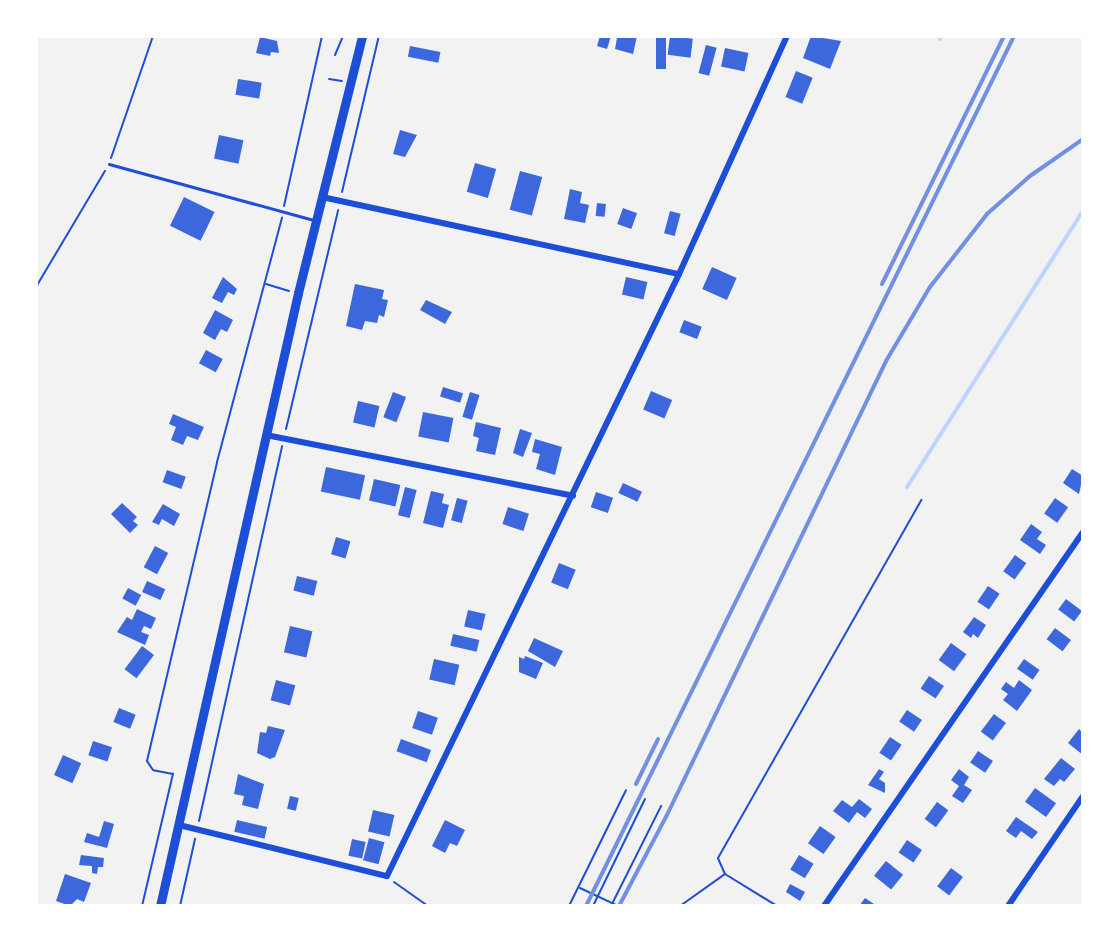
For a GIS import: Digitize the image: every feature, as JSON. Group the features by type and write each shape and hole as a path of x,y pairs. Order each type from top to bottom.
{"main road":[{"path":"160,906 298,293 362,36"}],"street":[{"path":"179,825 387,876 679,274 787,36"},
{"path":"322,197 679,274"},
{"path":"266,435 573,496"},
{"path":"824,906 1083,532"},
{"path":"1008,906 1083,796"}],"lane":[{"path":"109,164 283,213 316,220"}],"path":[{"path":"142,906 173,774 153,770 147,761 217,462 266,284 322,36"},
{"path":"335,55 343,36"},
{"path":"180,906 284,438 379,36"},
{"path":"266,284 298,293"},
{"path":"777,906 725,874 718,858 921,500"},
{"path":"569,906 626,790"},
{"path":"593,906 645,800"},
{"path":"612,905 661,806"},
{"path":"680,906 725,874"},
{"path":"387,876 428,906"},
{"path":"579,887 618,906"}],"building":[{"path":"600,36 611,36 607,49 597,46"},
{"path":"637,36 633,54 615,49 617,38"},
{"path":"656,36 666,36 666,69 656,69"},
{"path":"670,36 693,39 691,58 668,55"},
{"path":"811,36 841,41 830,69 803,58"},
{"path":"260,37 277,41 279,53 271,52 270,56 256,53"},
{"path":"706,45 717,48 709,76 698,73"},
{"path":"410,46 440,52 438,63 408,57"},
{"path":"725,48 748,53 745,72 721,67"},
{"path":"796,71 813,78 802,104 786,97"},
{"path":"238,79 262,83 259,99 235,95"},
{"path":"400,130 417,135 405,157 393,154"},
{"path":"219,135 243,140 238,164 214,158"},
{"path":"475,163 496,169 488,198 467,192"},
{"path":"520,171 542,177 532,216 510,210"},
{"path":"570,189 582,192 580,203 589,205 585,223 564,219"},
{"path":"184,197 215,212 201,241 170,226"},
{"path":"597,203 606,204 605,217 596,216"},
{"path":"623,208 637,213 631,229 617,224"},
{"path":"670,211 681,214 675,236 664,233"},
{"path":"712,267 737,278 727,300 702,289"},
{"path":"223,277 237,289 234,295 228,292 222,303 212,298"},
{"path":"626,277 647,282 643,299 622,295"},
{"path":"355,284 384,290 382,299 388,300 384,317 379,315 377,323 365,321 362,330 346,326"},
{"path":"426,300 452,312 445,324 420,310"},
{"path":"215,310 233,320 227,332 221,329 215,340 203,333"},
{"path":"684,320 702,327 697,339 679,332"},
{"path":"206,350 223,359 216,372 199,363"},
{"path":"443,387 463,393 460,403 440,397"},
{"path":"651,391 672,400 664,418 643,409"},
{"path":"393,392 406,397 396,422 383,417"},
{"path":"470,392 480,395 472,420 462,417"},
{"path":"358,401 379,406 374,427 353,422"},
{"path":"423,412 453,418 449,442 418,437"},
{"path":"173,414 204,427 198,440 187,436 183,445 171,440 176,427 169,424"},
{"path":"476,422 501,428 495,455 476,451 479,438 473,436"},
{"path":"520,429 532,433 523,457 513,453"},
{"path":"535,439 562,447 555,475 536,469 540,454 532,452"},
{"path":"326,467 365,475 360,500 321,491"},
{"path":"1072,469 1083,476 1079,494 1063,483"},
{"path":"167,470 186,477 181,489 163,482"},
{"path":"374,479 400,485 395,507 369,500"},
{"path":"623,483 642,492 637,502 618,493"},
{"path":"405,487 417,490 410,518 398,515"},
{"path":"431,491 444,494 442,503 449,505 443,528 423,523"},
{"path":"596,492 613,498 608,513 591,507"},
{"path":"457,498 468,501 462,523 451,520"},
{"path":"1055,498 1068,507 1057,523 1044,514"},
{"path":"122,503 137,517 133,521 138,525 130,533 111,514"},
{"path":"163,504 180,514 174,526 162,519 159,525 152,522"},
{"path":"508,507 529,514 523,531 502,524"},
{"path":"1031,524 1042,532 1037,539 1046,545 1040,554 1020,540"},
{"path":"336,537 350,541 345,558 331,554"},
{"path":"155,546 168,553 157,574 144,567"},
{"path":"1015,555 1026,563 1015,579 1003,571"},
{"path":"559,563 576,570 568,589 551,582"},
{"path":"297,576 317,581 314,596 293,591"},
{"path":"147,581 165,589 160,600 142,592"},
{"path":"988,586 1000,594 989,610 977,602"},
{"path":"128,588 141,595 136,606 122,599"},
{"path":"1066,599 1082,611 1074,621 1058,609"},
{"path":"137,609 156,618 151,629 144,626 141,632 149,635 145,645 117,632 127,617 132,620"},
{"path":"468,610 486,614 482,631 464,627"},
{"path":"974,617 986,625 978,638 973,634 971,638 963,632"},
{"path":"290,626 312,631 306,657 284,652"},
{"path":"1055,628 1071,640 1063,651 1047,639"},
{"path":"453,634 479,640 477,652 450,646"},
{"path":"534,638 563,651 555,667 528,651"},
{"path":"951,643 966,654 954,671 939,660"},
{"path":"142,646 154,655 137,678 125,669"},
{"path":"525,656 543,663 536,679 519,672 519,657 524,659"},
{"path":"434,659 459,665 455,685 429,679"},
{"path":"1024,659 1040,670 1033,680 1017,669"},
{"path":"929,676 944,686 936,699 921,688"},
{"path":"276,680 295,685 290,705 271,700"},
{"path":"1019,680 1032,690 1017,711 1003,700 1008,694 1001,689 1006,682 1014,688"},
{"path":"119,708 136,715 130,729 113,722"},
{"path":"907,710 922,720 914,732 899,722"},
{"path":"418,711 438,718 432,735 412,728"},
{"path":"994,714 1006,723 993,741 981,732"},
{"path":"268,726 285,730 275,757 270,759 257,753 260,732 266,733"},
{"path":"1079,729 1083,733 1083,755 1068,743"},
{"path":"890,737 902,745 891,761 879,753"},
{"path":"401,739 431,750 427,762 397,751"},
{"path":"93,741 112,747 107,761 88,755"},
{"path":"978,751 993,761 985,773 970,763"},
{"path":"63,755 81,763 72,783 54,775"},
{"path":"1061,758 1075,769 1064,782 1060,779 1054,786 1044,779"},
{"path":"879,769 884,772 879,779 885,783 885,793 868,785"},
{"path":"959,769 969,777 964,785 972,790 963,803 952,796 959,786 951,780"},
{"path":"238,774 264,784 258,809 242,805 244,796 234,794"},
{"path":"1035,788 1056,803 1046,817 1025,802"},
{"path":"290,796 299,798 296,811 287,809"},
{"path":"859,799 872,809 865,818 857,812 849,823 833,811 842,800 852,807"},
{"path":"937,802 948,810 936,827 925,819"},
{"path":"373,810 394,815 389,836 368,831"},
{"path":"1016,817 1038,832 1032,839 1021,831 1016,838 1006,831"},
{"path":"237,820 267,827 265,839 234,832"},
{"path":"445,820 465,830 457,846 450,843 445,853 432,846"},
{"path":"104,821 114,824 107,848 84,842 87,833 99,837"},
{"path":"820,826 836,837 824,854 808,843"},
{"path":"369,838 384,842 379,864 363,860"},
{"path":"352,839 366,842 362,859 348,856"},
{"path":"907,840 922,850 914,863 899,852"},
{"path":"81,855 104,858 103,867 98,867 97,874 92,873 92,866 79,865"},
{"path":"799,855 814,864 805,878 790,870"},
{"path":"886,861 903,875 891,890 874,876"},
{"path":"951,868 963,877 949,895 937,886"},
{"path":"65,874 91,883 84,902 77,899 70,906 56,901"},
{"path":"790,884 805,892 800,901 786,892"},
{"path":"865,898 877,906 859,906"}],"waterway":[{"path":"907,487 1083,211"}],"railway":[{"path":"882,284 1004,36"},
{"path":"586,906 1014,36"},
{"path":"619,906 666,817 886,361 930,287 987,214 1030,176 1083,139"},
{"path":"636,784 658,739"}]}
